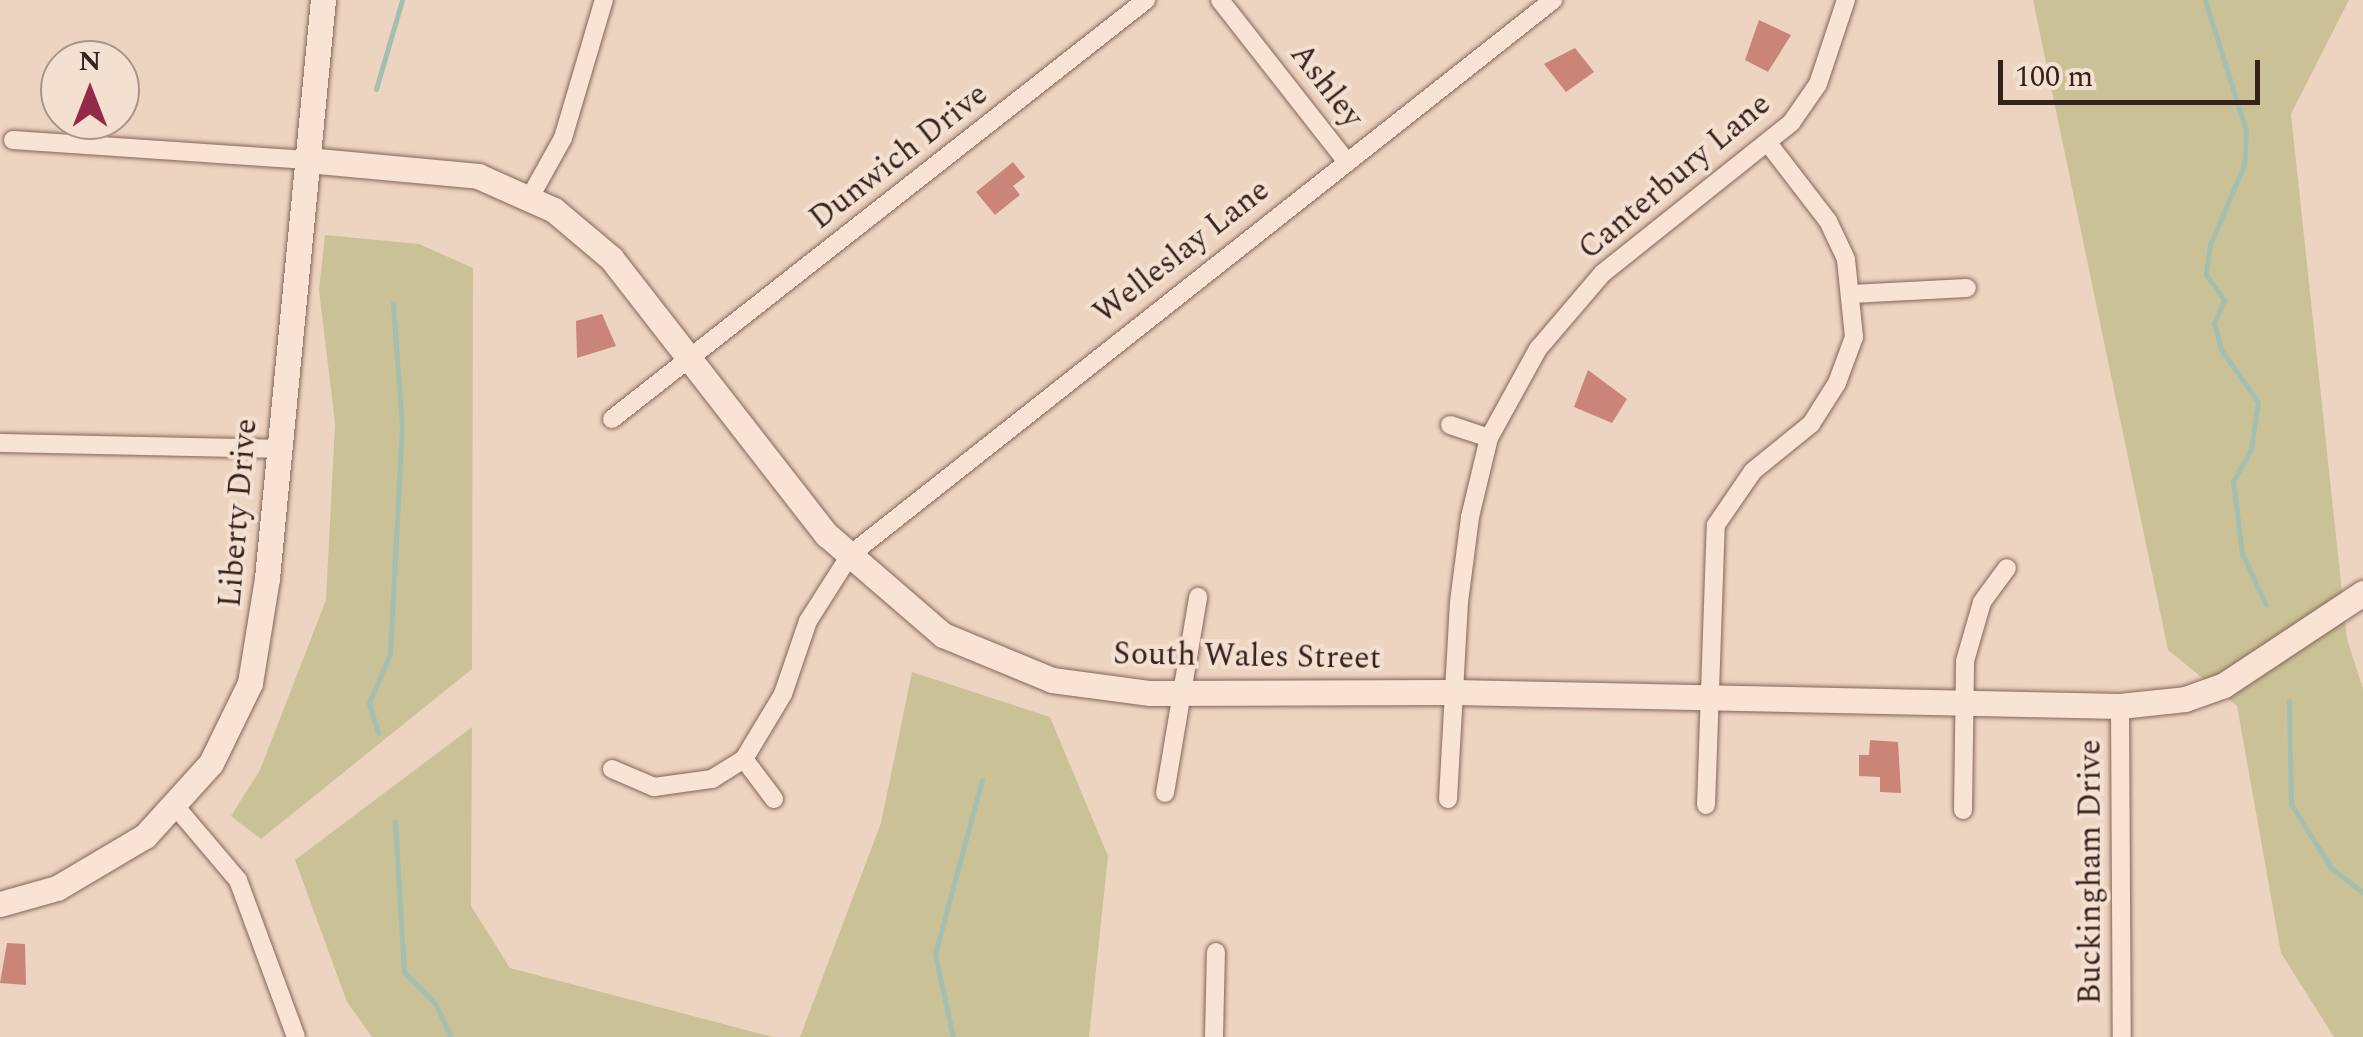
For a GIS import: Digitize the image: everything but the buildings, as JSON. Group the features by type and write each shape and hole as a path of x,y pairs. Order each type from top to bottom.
{"street":[{"name":"Liberty Drive","path":"0,904 102,867 176,807 211,763 250,682 267,578 324,0"},
{"path":"529,199 563,138 604,0"},
{"name":"Dunwich Drive","path":"612,419 1146,0"},
{"name":"Ashley","path":"1220,0 1347,162"},
{"name":"Welleslay Lane","path":"744,759 770,722 824,590 850,555 1553,0"},
{"name":"Canterbury Lane","path":"1448,799 1470,517 1489,438 1538,348 1603,273 1768,144 1818,84 1846,0"},
{"path":"13,140 307,160"},
{"path":"1706,804 1716,525 1752,471 1811,424 1838,383 1854,336 1846,259 1828,221 1768,144"},
{"name":"South Wales Street","path":"307,160 478,176 554,210 611,258 827,536 910,613 980,655 1052,680 1178,692 1454,692 2120,706 2185,699 2224,685 2363,592"},
{"path":"1851,294 1967,288"},
{"path":"1450,426 1489,438"},
{"path":"0,443 277,449"},
{"path":"1963,810 1965,661 1982,602 2007,568"},
{"path":"1165,792 1178,692 1198,597"},
{"name":"Buckingham Drive","path":"2120,706 2122,1037"},
{"path":"612,768 654,787 712,778 744,759 774,799"},
{"path":"176,807 238,880 296,1037"},
{"path":"1214,1037 1216,952"}],"shaded area":[{"path":"2033,0 2349,0 2291,114 2347,639 2363,689 2363,1037 2334,1037 2281,953 2237,706 2168,650"},
{"path":"325,235 419,244 473,268 472,669 261,839 231,816 260,770 326,600 335,423 319,290"},
{"path":"912,672 1050,717 1108,856 1089,1037 800,1037 881,823"},
{"path":"472,727 471,906 510,968 773,1037 372,1037 347,1002 295,860"}],"waterway":[{"path":"376,89 402,0"},
{"path":"2205,0 2246,131 2244,165 2210,245 2206,275 2224,300 2214,323 2221,349 2258,402 2251,449 2233,481 2242,553 2266,605"},
{"path":"378,733 369,703 390,654 402,427 393,303"},
{"path":"2289,701 2291,804 2332,869 2363,892"},
{"path":"953,1037 935,954 982,780"},
{"path":"395,822 404,972 435,1003 451,1037"}]}
